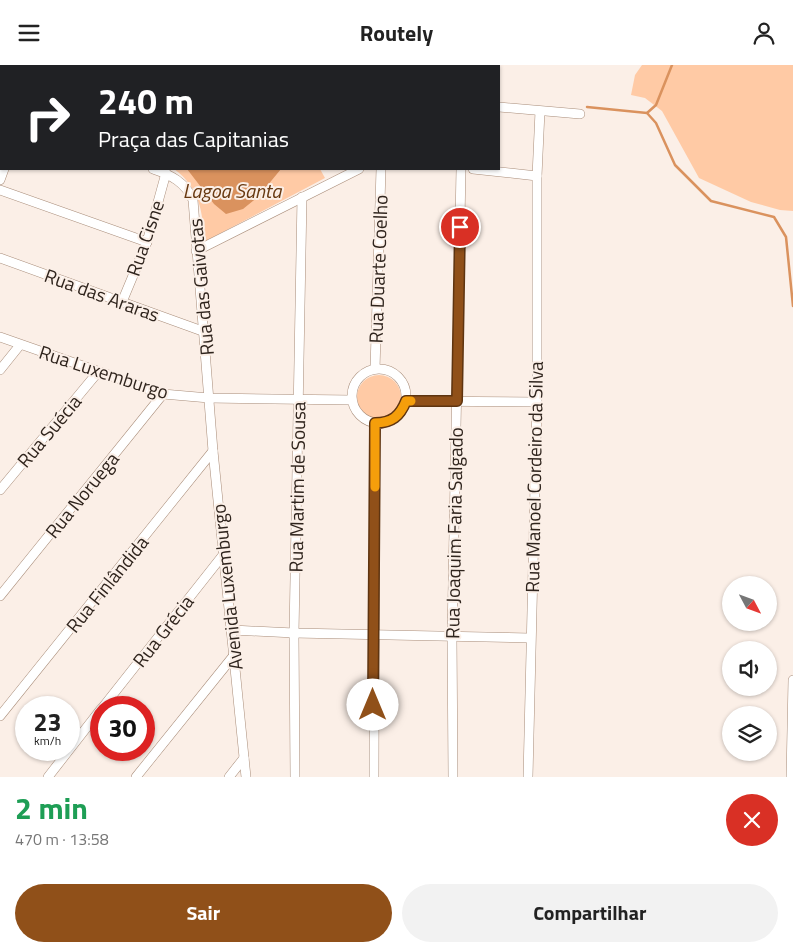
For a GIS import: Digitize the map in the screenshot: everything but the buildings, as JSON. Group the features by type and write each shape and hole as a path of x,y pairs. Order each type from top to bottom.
{"street":[{"path":"500,107 580,114"},
{"name":"Rua Manoel Cordeiro da Silva","path":"528,777 537,402 540,111"},
{"name":"Rua das Gaivotas","path":"156,170 166,173 184,185 194,200 196,251 205,332 209,397"},
{"path":"196,251 357,170"},
{"name":"Rua Duarte Coelho","path":"375,369 380,170"},
{"name":"Rua Joaquim Faria Salgado","path":"452,777 452,636 461,170"},
{"path":"482,170 538,176"},
{"name":"Rua Cisne","path":"122,302 147,242 166,173"},
{"path":"0,191 147,242"},
{"name":"Rua Martim de Sousa","path":"295,777 294,633 302,197"},
{"name":"Rua das Araras","path":"0,258 205,332"},
{"name":"Rua Luxemburgo","path":"0,337 164,394 209,397 352,400"},
{"path":"0,370 20,345"},
{"path":"375,369 395,374 402,381 406,391 406,401 402,411 396,418 386,423 375,423 360,416 352,400 353,388 359,378 375,369"},
{"name":"Rua Suécia","path":"0,490 98,372"},
{"name":"Rua Noruega","path":"0,596 164,394"},
{"name":"Avenida Luxemburgo","path":"209,397 246,777"},
{"path":"406,401 537,402"},
{"path":"374,777 375,423"},
{"name":"Rua Finlândida","path":"0,716 213,451"},
{"name":"Rua Grécia","path":"111,696 223,555"},
{"path":"233,630 530,638"},
{"path":"136,777 235,654"},
{"path":"791,777 793,680"},
{"name":"Rua Grécia","path":"48,777 90,723"},
{"path":"229,777 244,758"}],"shaded area":[{"path":"642,65 793,65 793,211 780,210 751,202 699,178 662,111 645,98 631,95 635,75"},
{"path":"175,170 321,170 325,178 204,242 203,221 198,201 190,184"},
{"path":"383,375 395,381 400,388 400,406 395,413 388,418 375,419 367,416 360,409 357,393 360,385 367,378"}],"water":[{"name":"Lagoa Santa","path":"188,170 280,170 258,197 243,209 226,214 214,204"}],"waterway":[{"path":"647,113 656,105 672,65"},
{"path":"587,107 647,113 656,123 675,165 711,201 774,217 786,237 793,306"}],"slow traffic":[{"path":"375,487 375,423 386,423 396,418 402,411 406,401 411,401"}],"route":[{"path":"373,705 375,423 386,423 396,418 402,411 406,401 457,401 460,227"}]}
